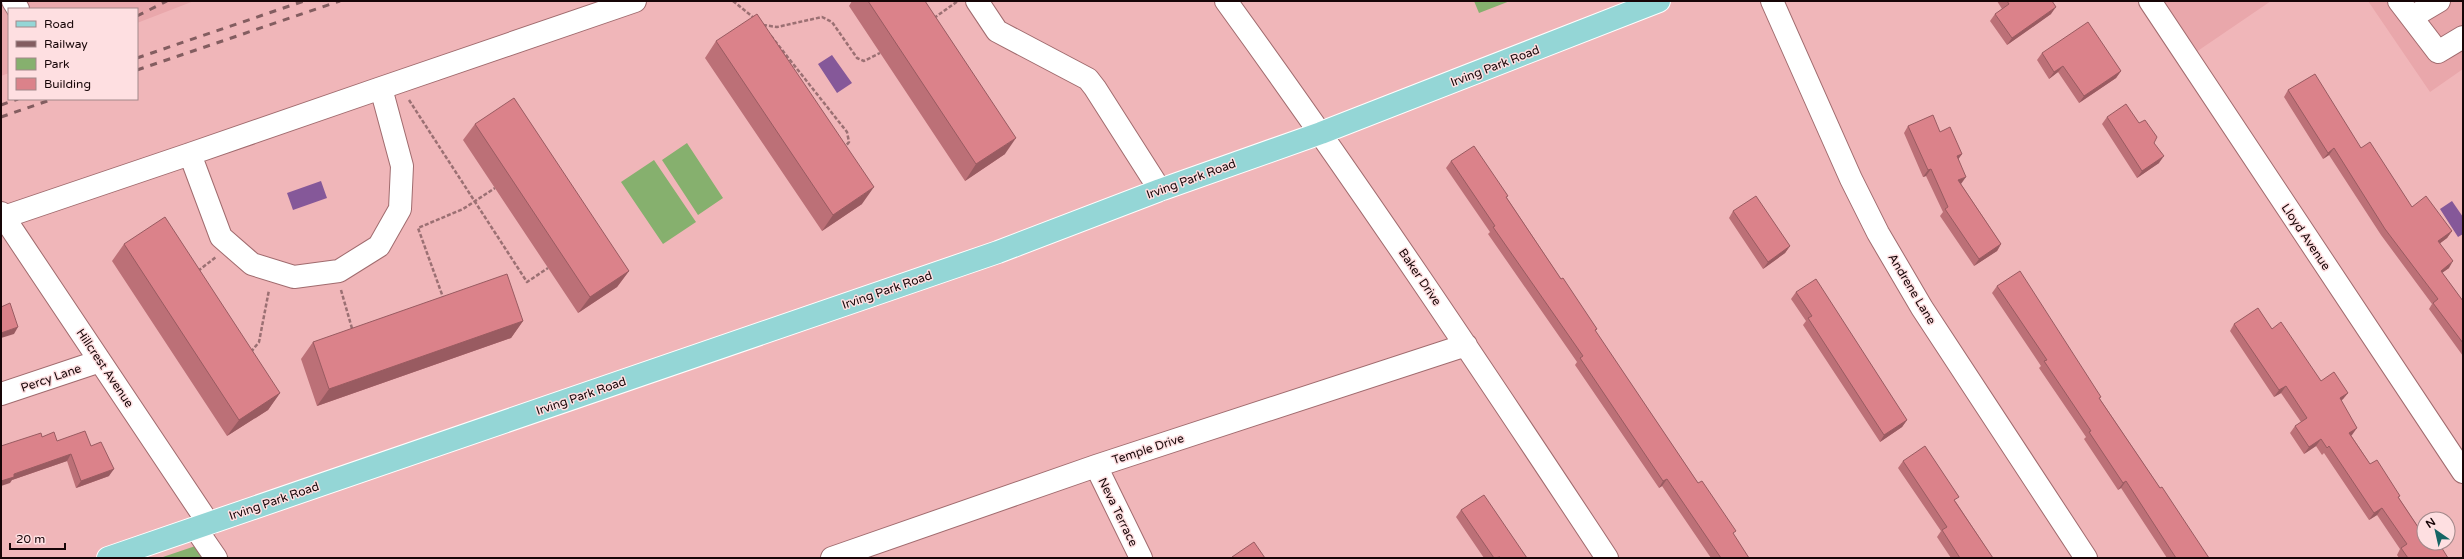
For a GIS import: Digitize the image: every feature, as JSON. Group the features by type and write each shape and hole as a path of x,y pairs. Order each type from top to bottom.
{"main road":[{"name":"Irving Park Road","path":"108,558 998,252 1160,190 1321,133 1658,1"}],"street":[{"path":"3,215 190,154 635,1"},
{"path":"977,1 997,31 1088,79 1160,190"},
{"name":"Baker Drive","path":"1226,1 1321,133 1466,345 1607,558"},
{"name":"Andrene Lane","path":"1772,1 1851,179 1878,233 1922,308 2086,558"},
{"name":"Lloyd Avenue","path":"2150,1 2463,472"},
{"path":"2439,1 2406,9 2438,52 2463,37"},
{"path":"190,154 221,237 252,264 294,277 335,272 379,246 400,209 402,166 391,84"},
{"name":"Hillcrest Avenue","path":"3,215 100,361 203,526 216,558"},
{"name":"Temple Drive","path":"832,558 1096,466 1466,345"},
{"name":"Percy Lane","path":"1,394 100,361"},
{"name":"Neva Terrace","path":"1096,466 1141,558"}],"path":[{"path":"733,1 763,25 847,132 849,142 843,149"},
{"path":"933,18 958,1"},
{"path":"763,25 777,27 822,17 832,22 857,58 864,61 880,53"},
{"path":"788,70 795,67"},
{"path":"391,84 410,105 527,282 548,268"},
{"path":"447,307 418,228 464,209 495,188"},
{"path":"197,272 210,264 228,243"},
{"path":"249,353 259,342 272,270"},
{"path":"335,272 355,340"}],"shaded area":[{"path":"1,1 194,1 138,23 138,8 8,8 8,73 1,76"},
{"path":"2139,1 2271,1 2180,63"},
{"path":"2368,1 2463,1 2463,69 2430,92"},
{"path":"832,55 852,83 837,93 818,64"},
{"path":"321,181 327,198 293,210 287,193"},
{"path":"2452,201 2463,217 2463,234 2458,237 2440,209"}],"green space":[{"path":"1474,1 1510,1 1479,13"},
{"path":"687,143 723,198 698,215 662,160"},
{"path":"654,160 696,222 663,244 621,182"},
{"path":"216,539 229,558 160,558"}],"building":[{"path":"868,1 925,1 1016,138 976,164"},
{"path":"2007,1 2052,1 2056,7 2012,38 1995,14 2009,4"},
{"path":"757,14 874,187 833,215 716,41"},
{"path":"2088,22 2121,71 2084,96 2063,66 2054,72 2042,53"},
{"path":"2315,74 2361,148 2370,142 2412,207 2426,196 2452,231 2438,241 2453,261 2441,271 2463,301 2463,343 2433,303 2438,299 2385,229 2334,148 2328,153 2288,90"},
{"path":"514,98 629,271 590,297 475,124"},
{"path":"2126,104 2139,123 2145,120 2157,137 2154,143 2164,156 2142,171 2107,117"},
{"path":"1933,115 1940,132 1950,127 1962,154 1957,156 1966,177 1958,180 2001,244 1979,259 1945,209 1948,207 1931,169 1928,170 1908,126"},
{"path":"1474,146 1508,196 1506,197 1561,279 1563,278 1597,329 1595,330 1698,483 1702,481 1736,531 1733,533 1749,558 1721,558 1667,479 1663,481 1580,358 1583,356 1493,227 1495,226 1451,161"},
{"path":"1756,196 1790,246 1768,262 1733,211"},
{"path":"165,217 280,393 239,420 124,244"},
{"path":"2020,271 2101,397 2099,398 2160,488 2162,487 2209,558 2176,558 2126,481 2123,483 2089,432 2091,431 2044,361 2047,360 1997,286"},
{"path":"507,274 523,321 329,389 313,342"},
{"path":"1816,279 1907,420 1884,435 1808,318 1812,316 1796,292"},
{"path":"10,303 18,327 1,333 1,307"},
{"path":"2258,308 2272,329 2281,322 2321,381 2334,372 2348,393 2340,398 2357,428 2349,433 2370,464 2377,460 2400,496 2398,497 2416,524 2416,551 2444,551 2448,558 2408,558 2401,548 2407,544 2382,508 2374,513 2329,446 2327,448 2321,439 2309,447 2295,426 2307,418 2286,386 2279,390 2234,324"},
{"path":"85,431 91,446 101,442 114,469 81,481 71,454 14,474 14,477 1,481 1,446 41,433 42,437 54,432 57,441"},
{"path":"1925,446 1959,497 1954,500 1993,558 1960,558 1942,530 1947,527 1903,461"},
{"path":"1484,495 1527,558 1494,558 1461,510"},
{"path":"1254,542 1265,558 1232,558 1232,557"}],"railway":[{"path":"138,16 167,1"},
{"path":"138,58 304,1"},
{"path":"138,70 340,1"},
{"path":"1,105 15,100"},
{"path":"1,117 50,100"}]}
